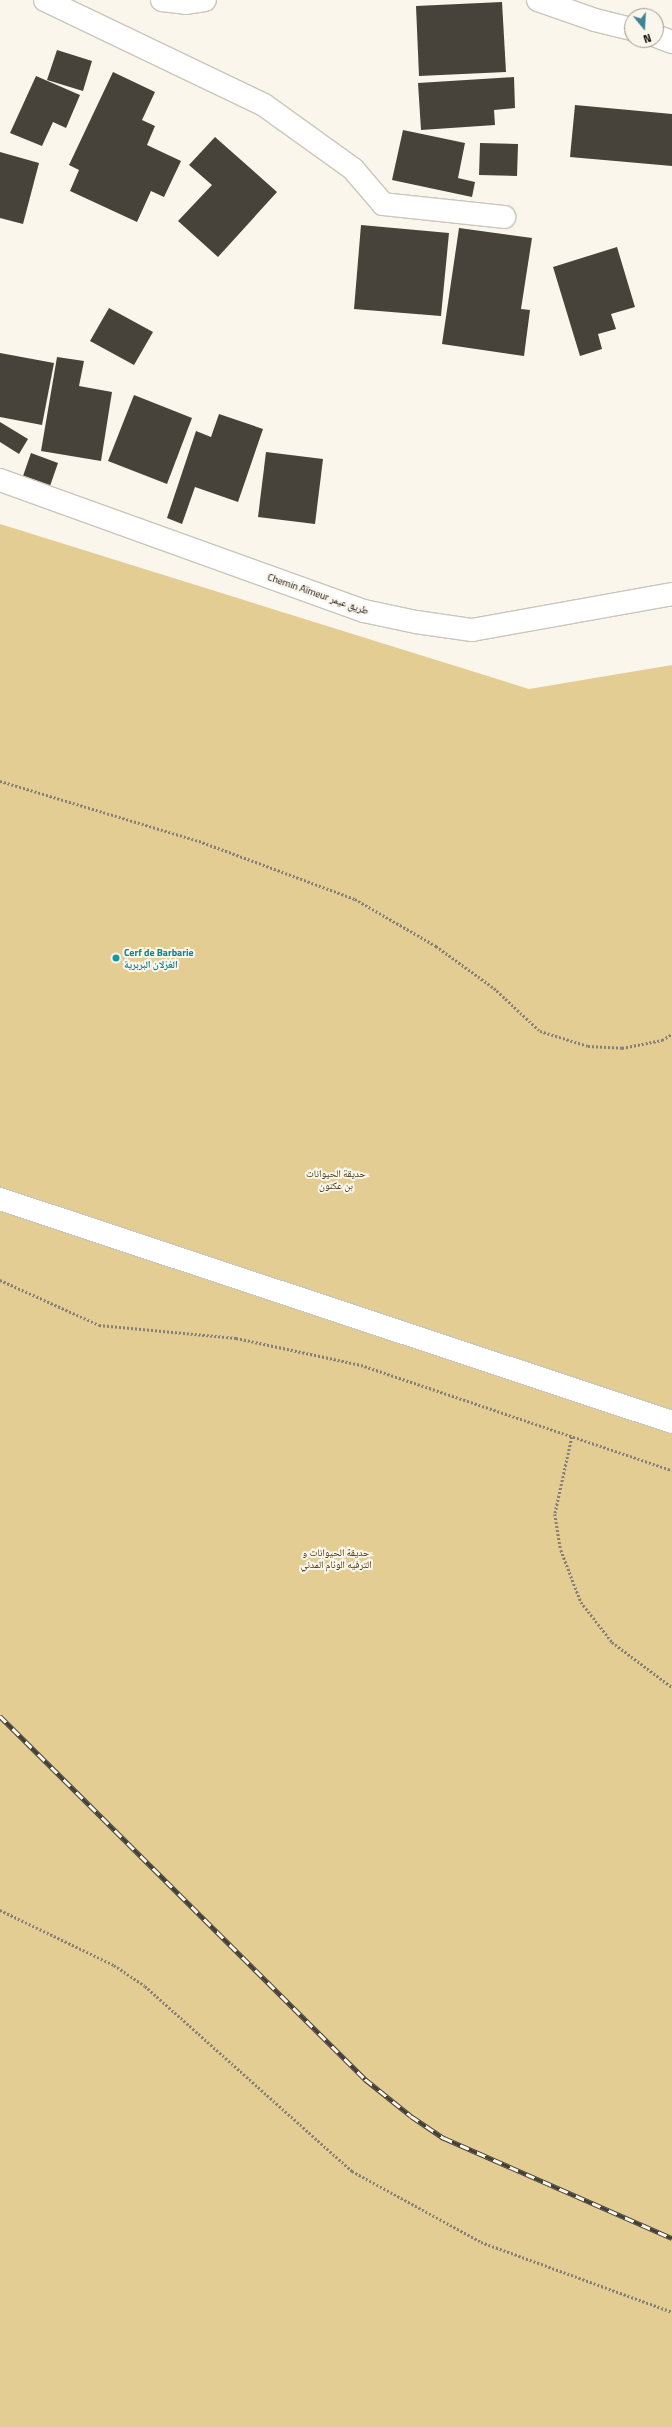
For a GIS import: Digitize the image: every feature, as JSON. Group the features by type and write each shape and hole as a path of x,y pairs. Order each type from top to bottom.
{"street":[{"path":"45,0 264,105 353,170 383,204 504,218"},
{"path":"162,0 186,3 205,0"},
{"path":"538,0 596,20 624,27"},
{"name":"Chemin Aïmeur طريق عيمر","path":"0,480 364,611 416,622 479,630 672,594"},
{"path":"0,1199 672,1422"}],"path":[{"path":"0,781 199,841 355,899 436,946 494,988 540,1031 588,1046 622,1048 662,1040 672,1034"},
{"path":"0,1280 99,1325 236,1338 362,1365 672,1470"},
{"path":"572,1437 555,1514 561,1550 581,1602 612,1642 672,1687"},
{"path":"0,1910 114,1965 145,1986 352,2171 481,2242 672,2312"}],"green space":[{"name":"حديقة الحيوانات و الترفيه الوئام المدني","path":"0,524 529,689 672,665 672,2427 0,2427"}],"building":[{"path":"502,2 506,72 419,76 416,6"},
{"path":"57,50 92,61 83,91 47,80"},
{"path":"113,72 155,92 142,120 155,126 147,145 181,161 164,197 151,191 137,222 70,191 79,170 69,165"},
{"path":"36,76 80,95 66,128 53,122 42,146 10,133"},
{"path":"514,77 515,108 494,110 495,125 421,130 418,83"},
{"path":"575,105 672,114 672,166 570,157"},
{"path":"403,130 465,143 458,178 475,182 472,197 392,180"},
{"path":"215,137 277,192 218,257 178,221 212,185 189,165"},
{"path":"480,143 518,144 517,176 479,175"},
{"path":"0,152 39,163 23,224 0,218"},
{"path":"361,225 449,233 441,316 354,309"},
{"path":"459,228 532,238 521,309 530,310 524,356 442,344"},
{"path":"617,247 635,307 611,314 616,329 598,334 602,349 580,356 553,267"},
{"path":"109,308 153,332 134,365 90,341"},
{"path":"0,353 54,363 42,425 0,417"},
{"path":"57,357 84,361 79,386 112,392 101,461 41,451"},
{"path":"134,395 192,418 167,484 108,461"},
{"path":"219,414 263,429 238,502 195,487 182,524 167,518 196,431 211,437"},
{"path":"0,422 28,439 19,454 0,442"},
{"path":"266,452 323,459 315,524 258,517"},
{"path":"31,453 58,463 50,486 23,476"}],"railway":[{"path":"0,1716 365,2079 411,2116 444,2138 672,2238"}],"place":[{"name":"Cerf de Barbarie الغزلان البربرية","path":"116,958"}],"park label":[{"name":"حديقة الحيوانات بن عكنون","path":"336,1178"}]}
